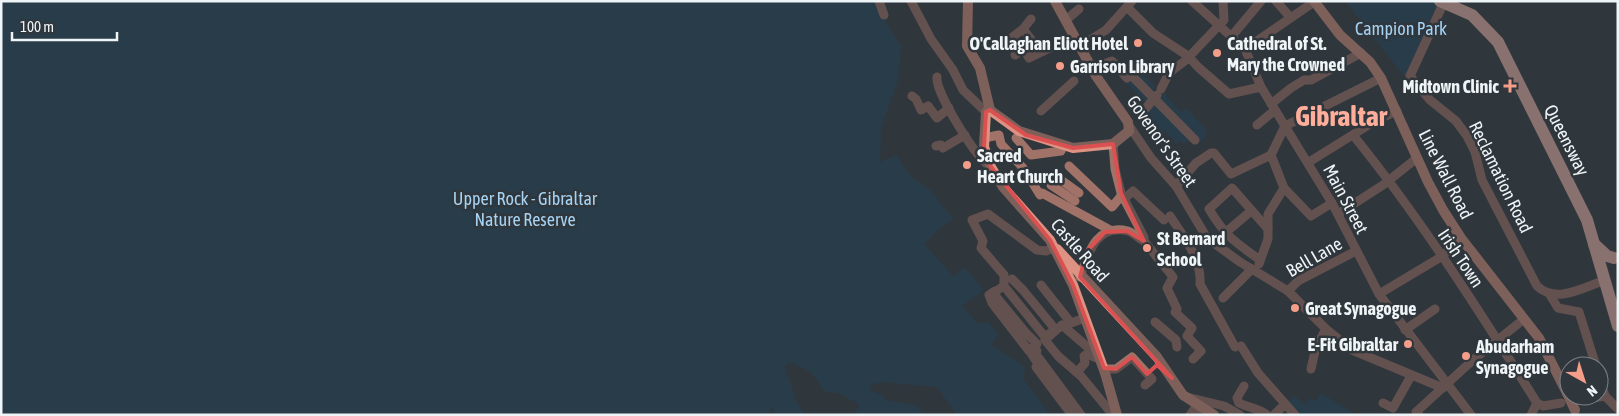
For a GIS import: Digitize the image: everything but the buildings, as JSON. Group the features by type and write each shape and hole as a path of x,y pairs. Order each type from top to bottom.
{"main road":[{"name":"Queensway","path":"1442,2 1472,15 1498,42 1576,196 1586,220 1618,326"},
{"path":"1593,243 1600,251 1616,257 1602,276"}],"street":[{"path":"879,1 884,15"},
{"path":"911,1 931,39 953,70 963,90 990,110 1017,135 1031,155 1061,151 1063,145"},
{"name":"Castle Road","path":"968,1 967,46 980,68 990,110 984,138 984,147 990,167 1003,187 1050,240 1053,248 1153,353 1185,396"},
{"name":"Govenor's Street","path":"1055,1 1092,68 1151,158 1176,186 1207,238 1288,291 1345,346 1411,376 1445,386"},
{"name":"Main Street","path":"1192,1 1245,49 1261,87 1309,162 1379,294 1445,386 1471,415"},
{"path":"1146,108 1157,94 1169,73 1189,57 1224,20 1223,1"},
{"path":"1231,36 1261,1"},
{"path":"1276,1 1290,17"},
{"path":"1245,49 1314,2"},
{"name":"Line Wall Road","path":"1314,2 1340,35 1361,52 1380,78 1443,210 1461,238 1539,338 1576,412"},
{"name":"Reclamation Road","path":"1442,2 1410,76 1430,100 1456,121 1467,136 1475,152 1482,180 1537,286 1550,295"},
{"path":"1080,46 1106,30 1129,4 1152,33 1189,57 1229,94 1261,87"},
{"path":"1065,18 1079,9"},
{"path":"1006,42 1023,29 1031,19"},
{"path":"1015,55 1033,42 1023,29"},
{"path":"1024,49 1029,58 1054,46"},
{"path":"1258,125 1273,107 1297,84 1304,80 1310,80 1361,52"},
{"path":"1092,68 1112,62 1127,78 1131,75 1157,94 1195,140"},
{"path":"937,77 936,80 949,108 982,161 990,167"},
{"path":"1176,186 1196,163 1211,153 1231,174 1271,155 1285,126 1380,78"},
{"path":"1041,111 1074,80"},
{"path":"912,96 916,99 921,110 928,106 938,118 949,108"},
{"path":"1309,162 1375,121 1397,111"},
{"path":"1017,135 1073,148 1113,144 1129,131 1130,127"},
{"path":"936,146 942,145 943,148 947,147 965,135"},
{"path":"984,138 999,135 1001,144 1024,168 1041,194 1110,230 1127,231 1144,241 1173,276 1167,288 1176,310 1192,328 1187,336 1201,351 1193,359"},
{"path":"1005,147 1017,135"},
{"name":"Irish Town","path":"1353,135 1389,180 1498,341 1537,403"},
{"path":"1113,144 1115,169 1123,197 1144,237 1144,241"},
{"path":"1271,155 1284,188 1311,216 1332,203"},
{"path":"1338,214 1389,180 1417,158"},
{"path":"1069,166 1112,207 1123,197 1133,192 1167,218 1193,254 1200,273 1200,284 1238,347 1294,414"},
{"path":"1051,185 1077,197 1058,178"},
{"path":"1260,260 1230,240 1209,209 1232,188 1268,229"},
{"path":"1223,298 1254,270 1260,260 1268,239 1268,214 1284,188"},
{"path":"1225,233 1251,211"},
{"path":"1012,279 1055,330 1045,337 1003,285 1004,275 981,248 982,241 972,224 972,220 988,214 1037,250 1042,252 1053,248 1073,285 1101,362 1112,414"},
{"path":"1080,277 1088,251 1110,230"},
{"path":"1379,294 1441,257 1455,244"},
{"name":"Bell Lane","path":"1288,291 1298,281 1356,251"},
{"path":"1593,356 1579,312 1558,308 1550,295 1563,294 1602,276"},
{"path":"1003,285 989,295 992,304 1029,351 1035,351"},
{"path":"1041,285 1071,322 1085,318"},
{"path":"995,291 994,294 1026,333 1038,344 1032,355 1039,365 1036,367 1072,415"},
{"path":"1026,314 1036,306"},
{"path":"1405,330 1435,309"},
{"path":"1155,322 1176,340 1177,346"},
{"path":"1418,415 1416,412 1473,360 1519,323"},
{"path":"1052,325 1056,328 1061,324 1101,362"},
{"path":"1026,333 1036,326"},
{"path":"1062,326 1045,340 1058,356 1079,365 1112,414"},
{"path":"1311,369 1314,350 1326,329"},
{"path":"1035,351 1081,415"},
{"path":"1079,365 1086,363 1084,356 1087,354 1116,369 1132,357 1152,379 1145,385"},
{"path":"1147,374 1157,365 1167,376 1172,378"},
{"path":"1383,403 1393,408 1411,376"},
{"path":"1244,386 1237,398 1239,403 1250,408 1259,408 1267,415"},
{"path":"1185,396 1214,415"},
{"path":"1185,396 1224,406 1240,415"},
{"path":"1531,415 1537,403 1543,406 1559,403"},
{"path":"1274,415 1285,404"},
{"path":"1190,415 1195,408 1206,415"}],"highlighted area":[{"path":"990,110 1026,135 1073,148 1113,144 1121,193 1144,241 1127,231 1105,232 1087,251 1080,277 1172,378 1157,365 1147,374 1132,357 1116,369 1104,368 1073,285 1050,240 991,167 984,147 986,112"}],"green space":[{"name":"Upper Rock - Gibraltar Nature Reserve","path":"1,1 877,1 882,16 901,46 898,80 881,128 880,162 896,155 911,177 930,190 953,219 939,229 924,244 954,277 964,267 984,290 962,306 979,324 988,322 998,334 992,345 1025,367 1024,380 1050,415 957,415 937,387 881,382 873,384 870,388 871,391 883,395 886,400 916,405 924,415 855,415 859,404 839,393 825,392 811,372 790,362 785,366 796,400 805,415 776,415 772,407 769,415 1,415"},
{"name":"Campion Park","path":"1345,1 1433,1 1441,4 1409,74 1405,77"},
{"path":"1113,68 1128,75 1136,68 1155,86 1153,89 1160,94 1163,92 1181,112 1186,108 1206,129 1207,136 1197,145 1191,139 1184,144 1180,140 1176,144 1165,130 1160,133 1152,124 1146,111 1149,107"},
{"path":"1321,393 1356,415 1302,415 1288,404 1293,395 1306,404 1311,398 1316,401"}],"place":[{"name":"O'Callaghan Eliott Hotel","path":"1138,43"},
{"name":"Cathedral of St. Mary the Crowned","path":"1217,53"},
{"name":"Garrison Library","path":"1060,66"},
{"name":"Midtown Clinic","path":"1510,86"},
{"name":"Sacred Heart Church","path":"967,165"},
{"name":"St Bernard School","path":"1147,248"},
{"name":"Great Synagogue","path":"1295,308"},
{"name":"E-Fit Gibraltar","path":"1408,344"},
{"name":"Abudarham Synagogue","path":"1466,356"}],"district":[{"name":"Gibraltar","path":"1341,116"}]}
